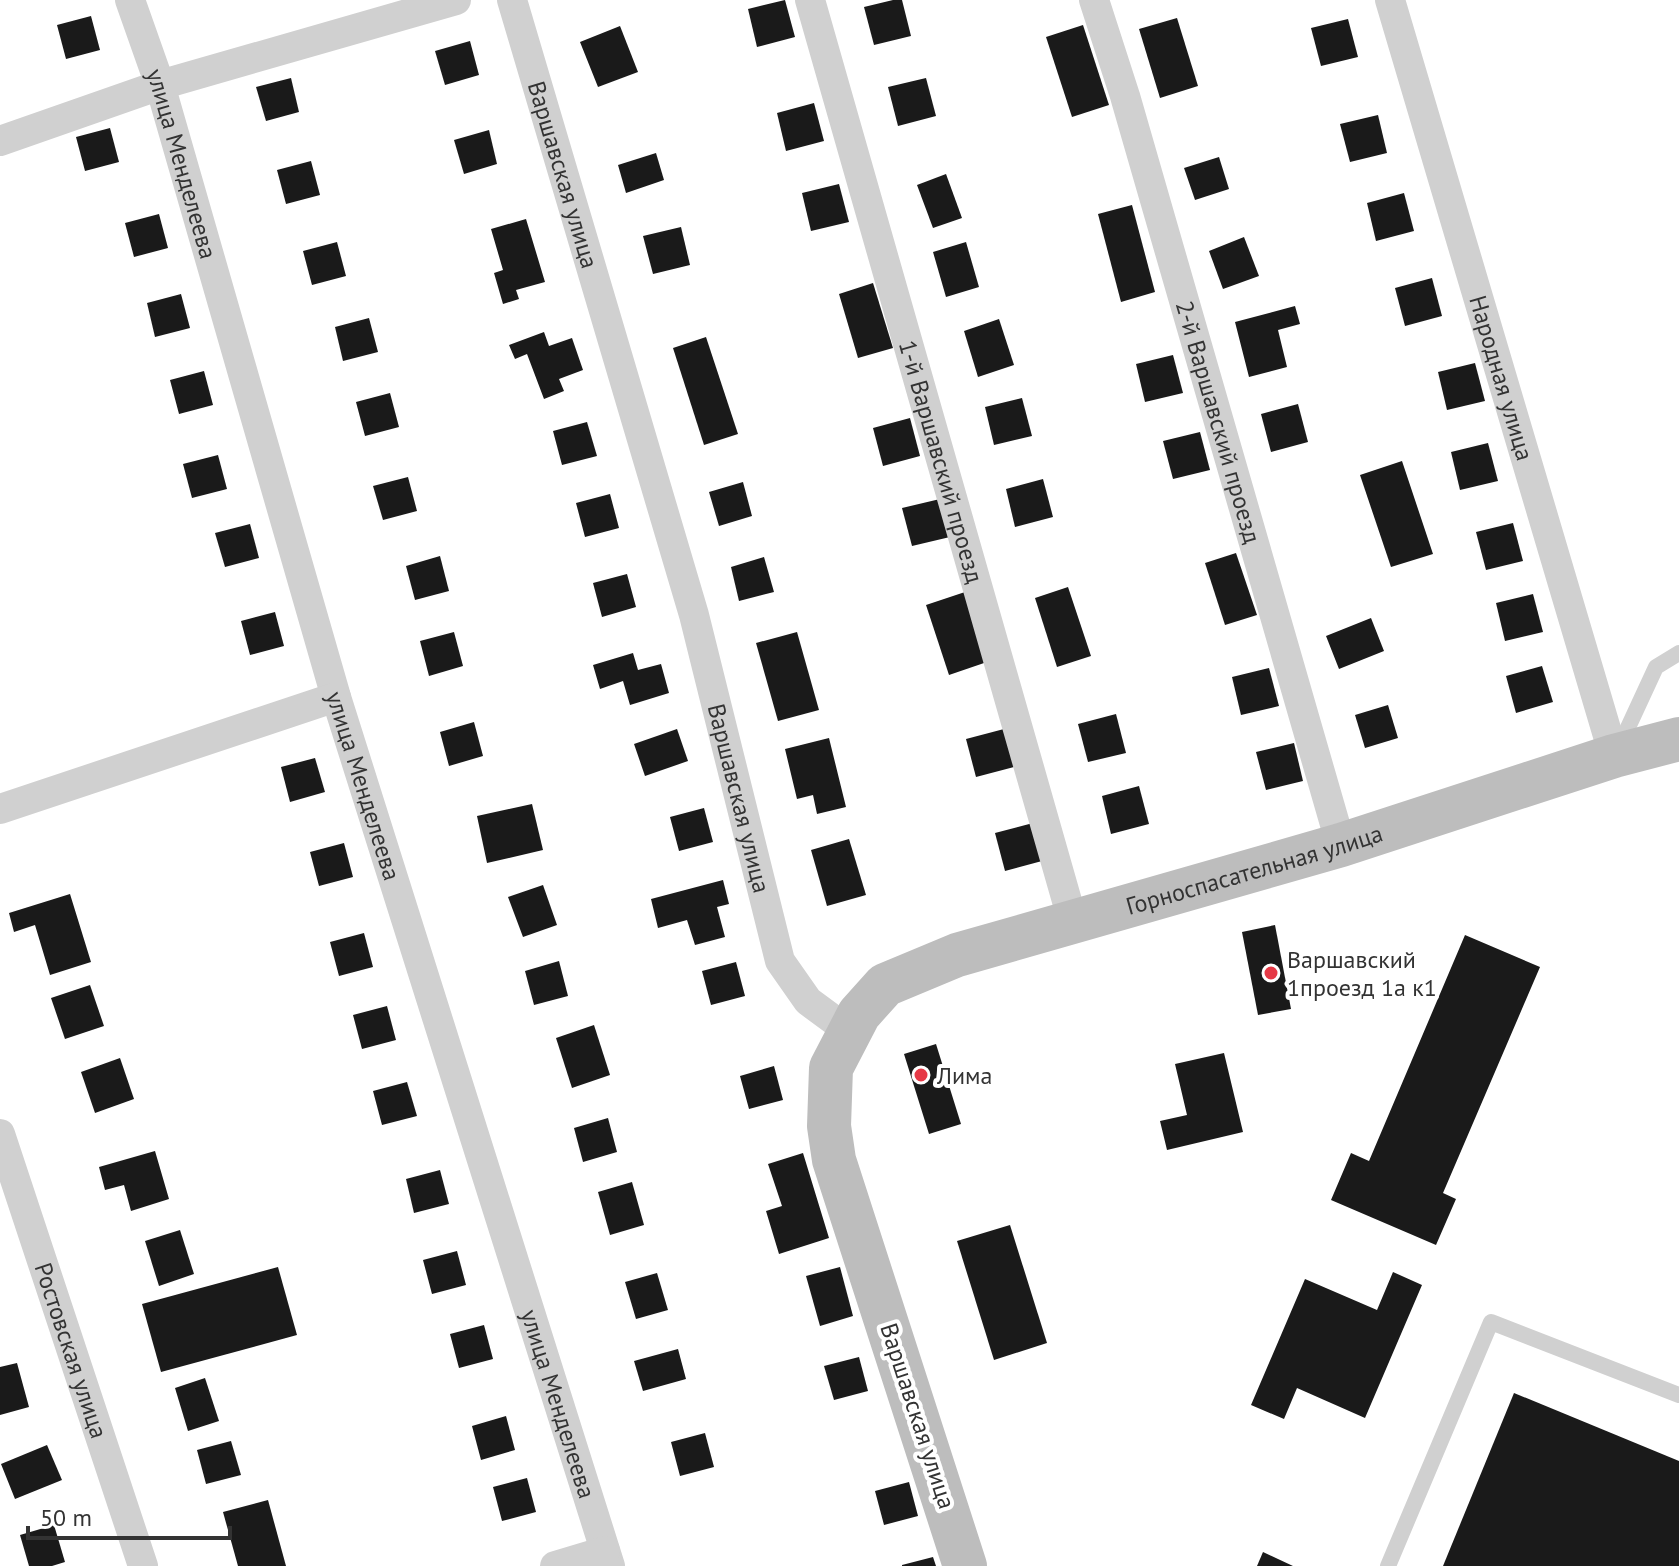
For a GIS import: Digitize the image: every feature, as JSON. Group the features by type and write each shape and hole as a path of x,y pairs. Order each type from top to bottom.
{"main road":[{"name":"Горноспасательная улица","path":"850,1032 859,1014 885,985 957,955 1341,845 1614,756 1679,739"},
{"name":"Варшавская улица","path":"850,1032 831,1068 829,1126 834,1160 965,1566"}],"street":[{"name":"улица Менделеева","path":"130,0 160,85 336,697 608,1558"},
{"path":"0,141 160,85 456,0"},
{"name":"Варшавская улица","path":"512,0 694,615 780,961 808,1001 850,1032"},
{"name":"1-й Варшавский проезд","path":"810,0 1073,922"},
{"name":"2-й Варшавский проезд","path":"1094,0 1125,96 1341,845"},
{"name":"Народная улица","path":"1390,0 1614,756"},
{"path":"0,809 336,697"},
{"name":"Ростовская улица","path":"0,1134 143,1566"},
{"path":"555,1566 608,1558"}],"lane":[{"path":"1614,756 1656,667 1679,653"},
{"path":"1388,1566 1491,1322 1679,1395"}],"building":[{"path":"785,0 795,37 757,47 748,9"},
{"path":"902,0 911,36 874,45 864,7"},
{"path":"91,16 100,50 66,59 57,25"},
{"path":"1177,18 1198,86 1160,98 1139,29"},
{"path":"1348,19 1358,57 1321,66 1311,28"},
{"path":"1083,25 1109,105 1072,117 1046,37"},
{"path":"620,26 638,72 598,87 580,42"},
{"path":"470,41 479,75 445,85 435,51"},
{"path":"291,78 299,112 266,121 256,87"},
{"path":"926,78 936,116 898,126 888,87"},
{"path":"814,103 824,141 786,151 777,113"},
{"path":"1378,115 1387,153 1350,162 1340,124"},
{"path":"110,128 119,162 85,171 76,137"},
{"path":"489,130 497,164 464,174 454,140"},
{"path":"656,153 664,180 626,193 618,165"},
{"path":"1219,157 1229,189 1195,200 1184,168"},
{"path":"311,161 320,195 286,204 277,170"},
{"path":"946,174 962,218 933,228 917,185"},
{"path":"839,184 849,222 811,231 802,193"},
{"path":"1404,193 1414,231 1376,241 1367,203"},
{"path":"1132,205 1155,292 1121,302 1098,214"},
{"path":"159,214 168,248 134,257 125,223"},
{"path":"526,219 545,282 516,290 519,299 503,304 494,273 503,270 491,229"},
{"path":"681,227 690,265 653,274 643,236"},
{"path":"1244,237 1259,276 1223,289 1209,251"},
{"path":"337,242 346,276 312,285 303,251"},
{"path":"966,242 979,287 946,297 933,252"},
{"path":"1432,278 1442,316 1405,326 1395,288"},
{"path":"873,283 893,348 858,358 839,294"},
{"path":"181,294 190,328 155,337 147,303"},
{"path":"1295,306 1300,324 1278,330 1287,367 1249,377 1235,322"},
{"path":"369,318 378,352 343,361 335,327"},
{"path":"999,319 1014,365 978,377 964,331"},
{"path":"544,332 549,346 572,338 583,370 559,379 564,391 544,399 527,354 515,359 509,345"},
{"path":"706,337 738,434 704,445 673,348"},
{"path":"1173,355 1183,393 1145,402 1136,364"},
{"path":"1475,363 1485,401 1447,410 1438,372"},
{"path":"204,371 213,405 179,414 170,380"},
{"path":"390,393 399,427 365,436 356,402"},
{"path":"1022,398 1032,436 994,445 985,407"},
{"path":"1298,404 1308,442 1271,452 1261,414"},
{"path":"910,418 920,456 883,466 873,428"},
{"path":"587,422 597,456 562,465 553,431"},
{"path":"1200,432 1210,470 1173,479 1163,441"},
{"path":"1488,443 1498,481 1460,490 1451,452"},
{"path":"218,455 227,489 192,498 183,464"},
{"path":"1402,461 1433,554 1391,567 1360,475"},
{"path":"408,477 417,511 383,520 373,486"},
{"path":"1043,479 1053,517 1015,527 1006,489"},
{"path":"743,482 752,516 719,526 709,492"},
{"path":"610,494 619,528 585,537 576,503"},
{"path":"940,499 950,537 912,546 902,508"},
{"path":"1513,523 1523,561 1486,570 1476,532"},
{"path":"250,524 259,558 225,567 215,533"},
{"path":"1236,553 1257,615 1225,625 1205,563"},
{"path":"440,556 449,591 415,600 406,566"},
{"path":"764,557 774,592 739,601 731,567"},
{"path":"627,574 636,607 602,617 593,583"},
{"path":"1068,587 1091,656 1057,667 1035,598"},
{"path":"965,592 987,662 949,675 926,605"},
{"path":"1533,594 1543,632 1505,641 1496,603"},
{"path":"275,612 284,646 250,655 241,621"},
{"path":"1371,618 1384,651 1339,669 1326,636"},
{"path":"454,632 463,666 429,676 420,641"},
{"path":"797,632 819,710 778,721 756,643"},
{"path":"633,653 638,670 661,664 669,693 630,705 623,681 600,689 593,665"},
{"path":"1542,666 1553,702 1516,713 1506,676"},
{"path":"1269,668 1279,706 1241,715 1232,677"},
{"path":"1388,705 1398,738 1365,748 1355,715"},
{"path":"1116,714 1126,753 1088,762 1078,724"},
{"path":"474,722 483,756 449,766 440,732"},
{"path":"677,729 688,761 645,776 634,744"},
{"path":"1004,729 1014,767 976,777 966,739"},
{"path":"829,738 846,807 817,814 813,795 797,799 785,749"},
{"path":"1294,743 1303,781 1266,790 1256,752"},
{"path":"315,758 325,792 290,802 281,767"},
{"path":"1139,786 1149,824 1111,834 1102,796"},
{"path":"532,804 543,850 487,863 477,816"},
{"path":"704,808 713,842 679,851 670,817"},
{"path":"1033,823 1042,861 1005,871 995,833"},
{"path":"849,839 866,895 827,906 811,850"},
{"path":"344,843 353,877 319,886 310,852"},
{"path":"723,880 729,904 717,907 725,937 695,945 687,920 658,928 651,899"},
{"path":"543,885 557,925 523,937 508,897"},
{"path":"70,894 91,962 50,975 35,925 14,932 9,913"},
{"path":"1275,925 1291,1009 1258,1015 1242,932"},
{"path":"364,933 373,967 339,976 330,942"},
{"path":"1465,935 1540,967 1443,1193 1456,1199 1436,1245 1331,1200 1351,1153 1369,1161"},
{"path":"559,961 568,996 534,1005 525,971"},
{"path":"736,962 745,996 711,1005 702,971"},
{"path":"90,985 104,1026 65,1039 51,998"},
{"path":"387,1006 396,1040 362,1049 353,1015"},
{"path":"594,1025 610,1075 572,1088 556,1038"},
{"path":"936,1044 961,1124 929,1134 904,1054"},
{"path":"1224,1053 1243,1132 1167,1150 1160,1121 1187,1115 1175,1064"},
{"path":"120,1058 134,1099 95,1113 81,1072"},
{"path":"774,1066 783,1100 749,1109 740,1076"},
{"path":"407,1082 417,1116 382,1125 373,1091"},
{"path":"608,1118 617,1152 583,1162 574,1128"},
{"path":"155,1151 169,1199 131,1211 124,1185 105,1190 99,1167"},
{"path":"803,1153 829,1238 779,1254 766,1211 782,1206 768,1164"},
{"path":"440,1170 449,1204 414,1213 406,1179"},
{"path":"632,1182 644,1225 610,1235 598,1192"},
{"path":"1010,1225 1047,1343 994,1360 957,1241"},
{"path":"180,1230 194,1274 159,1286 145,1241"},
{"path":"457,1251 466,1285 432,1294 423,1260"},
{"path":"278,1267 297,1335 161,1372 142,1304"},
{"path":"840,1267 853,1316 820,1326 806,1276"},
{"path":"1393,1272 1422,1285 1365,1418 1297,1388 1284,1419 1251,1405 1305,1279 1377,1310"},
{"path":"657,1273 668,1310 636,1319 625,1282"},
{"path":"484,1325 493,1359 459,1368 450,1334"},
{"path":"678,1349 686,1379 643,1391 634,1361"},
{"path":"859,1357 868,1391 834,1400 824,1366"},
{"path":"17,1363 29,1407 0,1415 0,1367"},
{"path":"205,1378 219,1421 188,1431 175,1388"},
{"path":"1514,1393 1679,1461 1679,1566 1443,1566"},
{"path":"506,1416 515,1450 481,1460 472,1426"},
{"path":"705,1433 714,1467 680,1476 671,1442"},
{"path":"231,1441 241,1475 206,1484 197,1450"},
{"path":"47,1445 62,1480 15,1499 1,1464"},
{"path":"527,1478 536,1512 502,1521 493,1487"},
{"path":"909,1482 918,1516 884,1525 875,1491"},
{"path":"268,1500 286,1566 238,1566 223,1512"},
{"path":"54,1525 65,1562 52,1566 29,1566 20,1535"},
{"path":"1263,1552 1293,1566 1257,1566"},
{"path":"933,1557 936,1566 902,1566 902,1565"}],"place":[{"name":"Варшавский 1проезд 1а к1","path":"1271,973"},
{"name":"Лима","path":"921,1075"}]}
